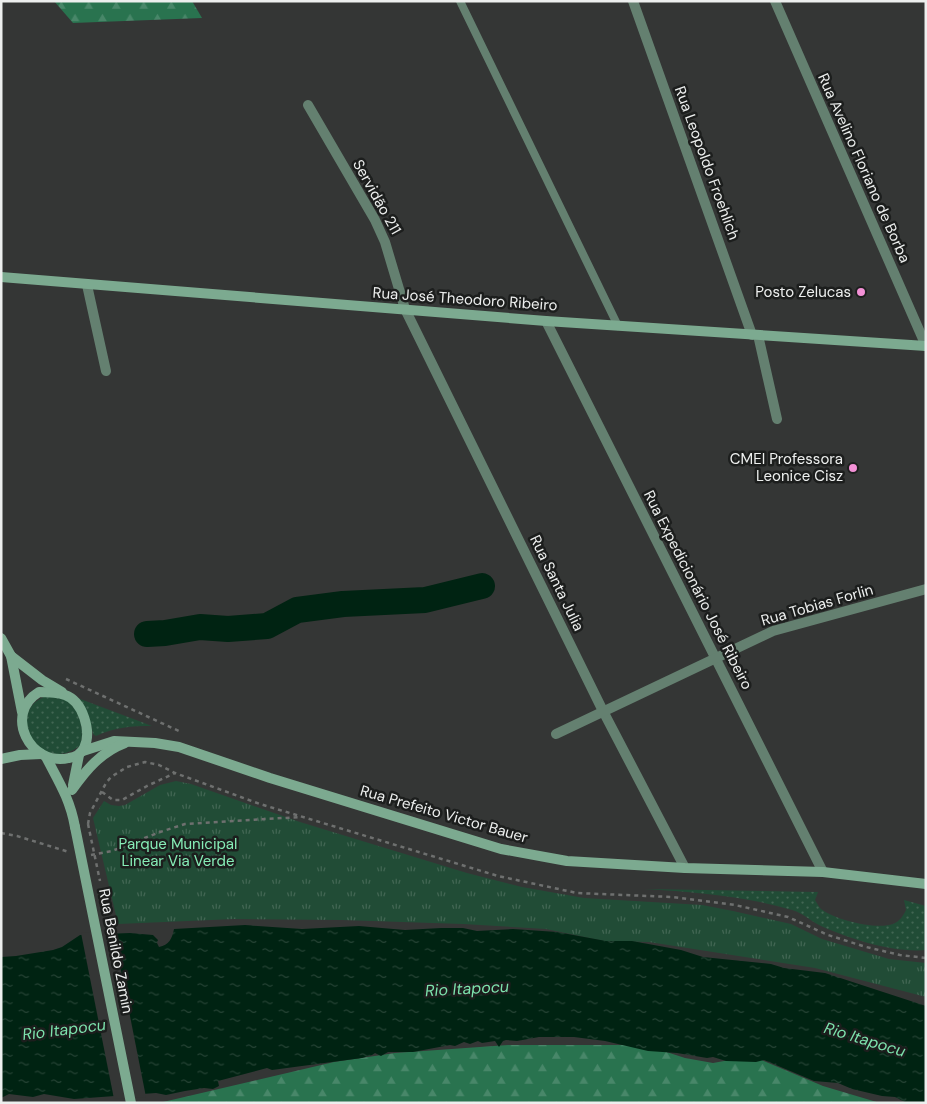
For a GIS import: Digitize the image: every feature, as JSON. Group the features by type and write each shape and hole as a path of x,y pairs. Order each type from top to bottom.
{"main road":[{"name":"Rua José Theodoro Ribeiro","path":"1,277 546,321 926,346"},
{"path":"1,638 11,656 24,729 28,741 44,756"},
{"path":"1,759 20,755 63,759 81,753 87,740 88,730 80,710 67,696 42,680 11,656"},
{"path":"22,714 27,702 39,692 51,692 67,696"},
{"name":"Rua Prefeito Victor Bauer","path":"81,753 114,741 179,747 270,778 501,849 567,861 685,868 823,872 926,884"},
{"path":"72,790 89,766 117,746 130,741"},
{"name":"Rua Benildo Zamin","path":"71,806 72,790 81,753"},
{"name":"Rua Benildo Zamin","path":"44,756 60,781 71,806 131,1103"}],"street":[{"name":"Rua Leopoldo Froehlich","path":"633,1 755,335 777,419"},
{"name":"Rua Avelino Floriano de Borba","path":"775,1 926,346"},
{"name":"Servidão 211","path":"308,105 386,242 405,309"},
{"path":"87,285 106,371"},
{"name":"Rua Santa Julia","path":"405,309 604,711 685,868"},
{"name":"Rua Expedicionário José Ribeiro","path":"546,321 823,872"},
{"name":"Rua Tobias Forlin","path":"556,734 774,631 926,589"}],"lane":[{"path":"460,1 618,326"}],"path":[{"path":"60,676 181,732"},
{"path":"88,824 90,813 111,777 121,770 138,763 152,763 175,774 302,817 469,868 524,882 577,893 664,897 735,905 788,917 828,935 866,948 926,958"},
{"path":"102,792 113,800 122,800 146,786 175,774"},
{"path":"88,855 112,851 185,824 302,817"},
{"path":"1,834 17,836 72,853"}],"green space":[{"path":"54,1 192,1 202,18 73,23"},
{"path":"47,696 67,700 79,717 82,729 80,746 67,753 48,752 39,747 32,739 28,730 27,719 29,710 36,702"},
{"path":"75,697 152,726 123,728 96,736 93,734 91,725"},
{"name":"Parque Municipal Linear Via Verde","path":"176,781 191,784 300,822 467,873 522,887 584,898 702,905 791,924 822,939 889,959 926,963 926,997 815,968 649,942 604,941 546,929 342,920 234,919 118,924 93,818 104,801 111,805 125,805 160,785"},
{"path":"645,889 818,892 815,900 821,909 827,913 856,923 877,926 886,926 899,920 906,910 904,900 926,906 926,950 886,947 857,940 819,925 796,911 756,901 701,893"},
{"path":"508,1045 645,1045 685,1058 713,1063 752,1056 823,1086 880,1103 163,1102 334,1062 395,1053"}],"water":[{"name":"Rio Itapocu","path":"245,925 302,929 359,926 405,930 463,928 477,931 513,929 557,932 606,941 632,941 681,950 703,957 771,964 784,968 825,973 926,1006 926,1103 905,1102 895,1097 852,1089 838,1083 814,1081 764,1060 756,1062 726,1061 713,1057 707,1058 648,1051 605,1041 574,1037 539,1037 517,1041 506,1040 499,1047 495,1041 482,1043 478,1041 470,1044 464,1042 455,1046 450,1045 413,1052 388,1052 381,1056 375,1053 362,1058 272,1070 267,1068 218,1081 219,1086 213,1089 204,1088 166,1095 156,1093 74,1099 44,1094 33,1097 9,1094 1,1098 1,957 53,950 62,947 80,935 130,933 153,935 158,940 159,947 170,941 174,929"}],"pier":[{"path":"113,930 146,1097 114,1099 81,933"}],"waterway":[{"path":"147,634 200,627 228,629 267,626 297,610 343,604 425,600 482,586"}],"place":[{"name":"Posto Zelucas","path":"861,292"},
{"name":"CMEI Professora Leonice Cisz","path":"853,468"}]}
